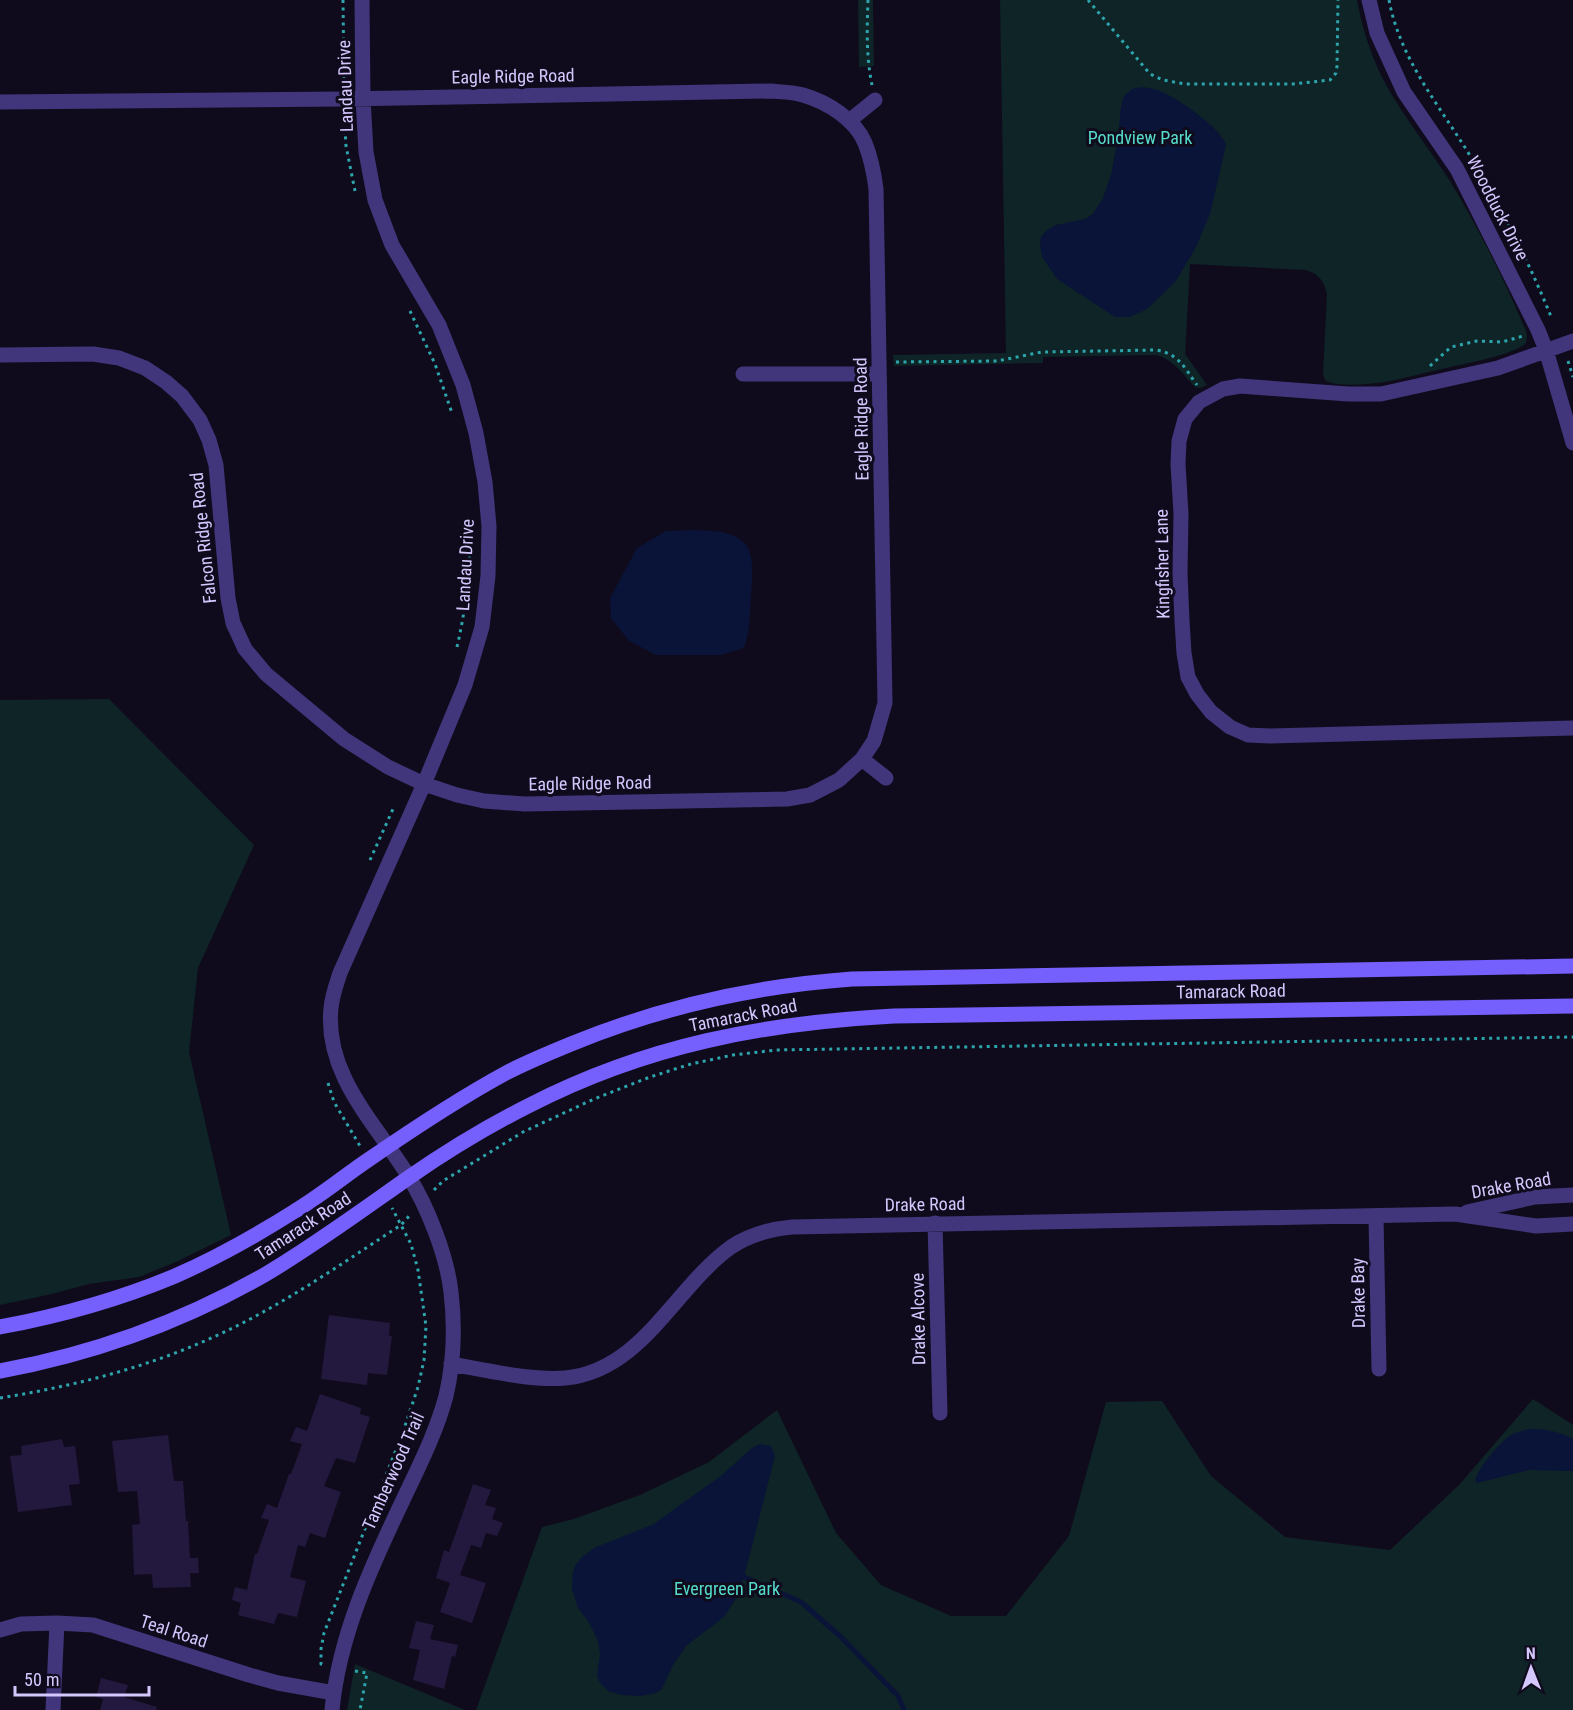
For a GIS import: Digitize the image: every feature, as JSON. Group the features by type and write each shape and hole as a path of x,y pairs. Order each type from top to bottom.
{"street":[{"name":"Landau Drive","path":"363,0 363,98 366,152 375,200 392,245 439,325 459,375 476,433 485,482 489,526 488,576 482,627 465,685 424,784 340,973 331,1009 333,1046 340,1070 352,1094 388,1147"},
{"name":"Woodduck Drive","path":"1371,1 1377,33 1404,92 1457,169 1538,330 1573,443"},
{"name":"Eagle Ridge Road","path":"363,98 770,91 802,94 828,105 849,121 864,141 873,165 876,189 885,703 874,741 862,759 839,780 810,795 787,799 525,804 484,801 424,784"},
{"path":"0,102 363,98"},
{"path":"849,121 875,100"},
{"name":"Kingfisher Lane","path":"1573,340 1498,368 1381,394 1348,394 1240,386 1223,389 1198,402 1185,419 1179,441 1178,464 1181,514 1180,582 1184,653 1188,677 1197,694 1211,712 1230,727 1248,735 1270,736 1573,728"},
{"name":"Falcon Ridge Road","path":"0,355 93,354 119,358 145,368 182,396 200,420 216,465 228,598 232,622 245,649 266,674 344,739 388,767 424,784"},
{"path":"742,375 879,368"},
{"path":"862,759 886,778"},
{"name":"Tamarack Road","path":"0,1327 82,1308 135,1291 206,1262 293,1212 467,1095 508,1072 626,1023 684,1006 776,987 819,981 871,978 1573,966"},
{"name":"Tamarack Road","path":"0,1371 79,1352 140,1333 218,1300 325,1236 450,1150 530,1105 608,1070 695,1043 784,1025 894,1016 1573,1006"},
{"name":"Tamberwood Trail","path":"332,1710 340,1660 361,1595 434,1432 446,1394 452,1364 451,1290 441,1250 423,1202 388,1147"},
{"name":"Drake Road","path":"452,1364 543,1378 565,1378 586,1374 606,1366 641,1340 716,1259 733,1246 772,1229 935,1223 1455,1214 1536,1197 1573,1195"},
{"name":"Drake Road","path":"1455,1214 1536,1226 1573,1224"},
{"name":"Drake Bay","path":"1377,1217 1379,1369"},
{"name":"Drake Alcove","path":"935,1223 940,1413"},
{"path":"53,1710 57,1623"},
{"name":"Teal Road","path":"0,1630 21,1624 93,1625 249,1675 278,1683 334,1693"}],"path":[{"path":"344,0 344,75"},
{"path":"868,0 866,38 868,65 875,100"},
{"path":"1088,0 1150,74 1163,80 1185,84 1293,84 1330,80 1336,73 1338,66 1338,0"},
{"path":"1389,0 1392,12"},
{"path":"345,118 350,173 356,195"},
{"path":"408,307 435,364 453,417"},
{"path":"1421,368 1430,366 1451,347 1477,341 1502,342 1521,336"},
{"path":"879,368 998,362 1042,352 1156,350 1169,352 1180,362 1207,397"},
{"path":"1568,360 1573,377"},
{"path":"456,653 468,583 469,507"},
{"path":"0,1398 46,1391 108,1375 165,1357 218,1335 288,1297 401,1225 443,1181 523,1132 594,1099 691,1064 733,1055 776,1050 1573,1037"},
{"path":"321,1664 324,1633 404,1432 424,1360 426,1326 418,1270 411,1244 401,1225"},
{"path":"360,1710 367,1673"}],"green space":[{"path":"858,0 873,0 874,66 859,67"},
{"name":"Pondview Park","path":"1000,0 1357,0 1362,24 1378,69 1403,113 1450,181 1491,254 1526,331 1526,343 1499,356 1391,381 1353,385 1337,384 1325,380 1323,374 1327,294 1318,276 1306,270 1190,264 1185,354 1207,385 1200,388 1195,387 1173,364 1156,355 1043,357 1043,363 894,366 893,355 1006,353"},
{"path":"109,699 254,845 198,968 189,1052 231,1235 139,1277 89,1284 0,1305 0,700"},
{"name":"Evergreen Park","path":"1533,1399 1573,1425 1573,1710 476,1710 542,1527 574,1519 640,1495 709,1462 777,1410 836,1533 881,1585 951,1616 1006,1616 1069,1536 1106,1402 1162,1401 1211,1476 1285,1537 1390,1550 1459,1485"},
{"path":"355,1664 465,1710 347,1710"}],"water":[{"path":"1141,87 1161,92 1190,108 1217,131 1226,145 1210,214 1196,247 1176,281 1147,309 1130,317 1115,317 1057,279 1042,257 1040,244 1041,237 1046,231 1056,225 1085,219 1093,214 1103,198 1111,175 1124,96 1132,89"},
{"path":"698,530 723,533 742,541 748,548 752,577 749,621 744,648 721,655 656,655 629,641 611,618 610,598 637,548 666,531"},
{"path":"1528,1429 1551,1431 1573,1439 1573,1471 1529,1470 1477,1483 1475,1480 1477,1475 1497,1448 1508,1437"},
{"path":"760,1444 771,1446 775,1456 737,1597 724,1617 687,1645 673,1665 662,1689 656,1693 640,1696 621,1695 608,1691 597,1676 600,1654 598,1641 588,1621 578,1608 572,1589 575,1566 582,1557 596,1547 652,1525 722,1475 752,1448"}],"building":[{"path":"329,1315 390,1323 389,1336 392,1336 387,1375 368,1373 367,1385 321,1379"},
{"path":"320,1394 361,1408 360,1414 370,1417 355,1463 336,1458 324,1486 341,1492 325,1538 310,1533 305,1547 298,1545 290,1577 306,1581 297,1617 278,1613 274,1624 238,1615 241,1603 232,1600 235,1587 247,1590 255,1554 257,1554 269,1520 261,1518 267,1504 277,1508 302,1444 290,1441 296,1427 307,1431"},
{"path":"168,1435 174,1481 183,1481 190,1558 198,1558 199,1573 190,1573 191,1587 153,1588 152,1574 134,1575 132,1525 140,1524 137,1491 118,1492 112,1441"},
{"path":"62,1439 64,1447 75,1446 80,1484 69,1485 72,1505 18,1512 10,1456 22,1455 21,1446"},
{"path":"473,1484 491,1490 485,1505 496,1508 492,1519 503,1523 497,1536 486,1533 481,1548 471,1545 460,1575 486,1583 472,1623 440,1612 450,1583 436,1578 444,1550 449,1552"},
{"path":"416,1621 434,1625 430,1639 458,1645 455,1657 452,1656 444,1689 413,1680 420,1650 409,1648"},
{"path":"101,1678 128,1685 124,1697 157,1707 156,1710 100,1710 103,1699 96,1697"}],"waterway":[{"path":"744,1577 801,1602 841,1637 898,1696 904,1710"}]}
